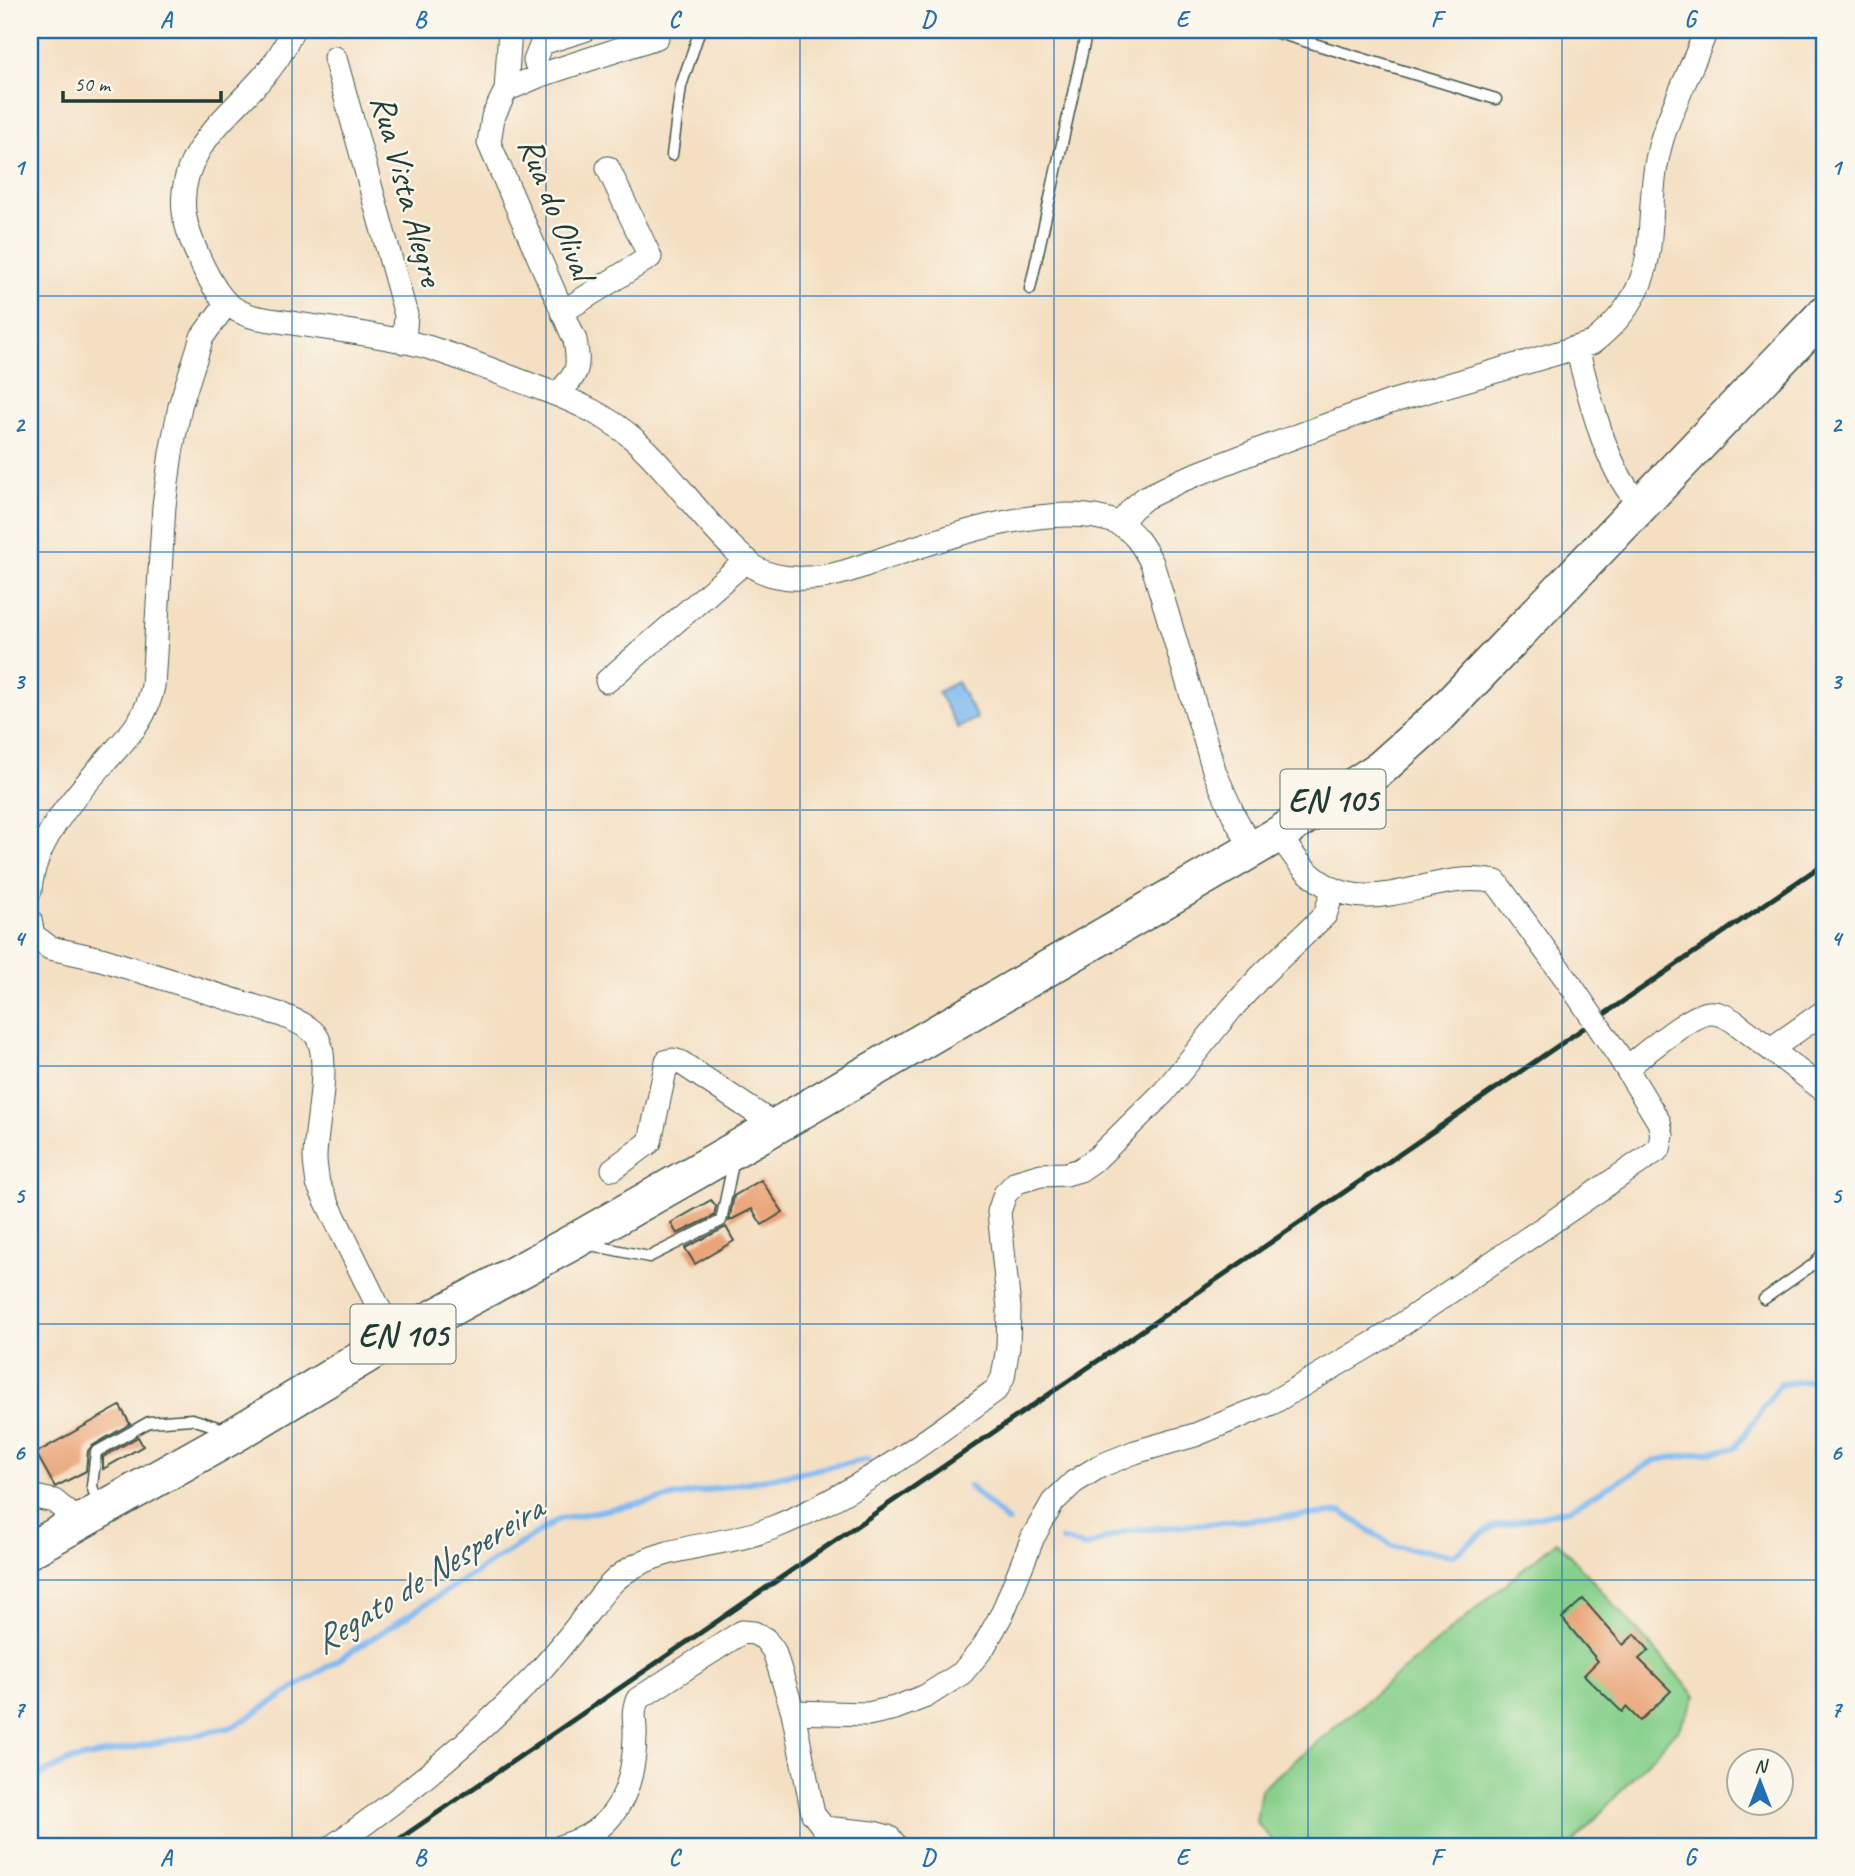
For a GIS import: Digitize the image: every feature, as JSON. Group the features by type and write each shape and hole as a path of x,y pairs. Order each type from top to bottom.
{"main road":[{"name":"EN 105","path":"30,1550 236,1434 394,1339 573,1242 776,1126 1266,842 1381,768 1439,716 1825,313"}],"street":[{"path":"292,30 288,43 270,69 239,105 214,128 197,151 186,179 184,212 191,237 209,277 227,303 260,319 314,326 428,348 572,400 610,420 636,440 730,545 755,569 781,578 838,574 934,541 1009,522 1065,514 1120,524 1142,543 1152,563 1214,773 1235,818 1333,891 1361,898 1477,878 1496,883 1572,987 1659,1122 1662,1135 1659,1149 1382,1338 1272,1403 1195,1435 1135,1452 1100,1466 1074,1482 1054,1502 1033,1537 1003,1612 983,1648 962,1673 926,1696 895,1708 868,1714 793,1712"},
{"name":"Rua do Olival","path":"510,30 506,90 493,117 489,143 575,340 578,359 574,378 557,394"},
{"path":"541,75 535,61 542,43 584,30"},
{"path":"506,90 541,75 657,37 654,30"},
{"path":"1120,524 1145,498 1182,480 1390,402 1592,343 1610,329 1630,304 1642,282 1651,246 1657,167 1662,140 1706,30"},
{"name":"Rua Vista Alegre","path":"335,58 406,315 404,342"},
{"name":"Rua do Olival","path":"562,312 650,257 608,169"},
{"path":"30,891 30,881 42,849 59,819 97,771 135,730 149,706 153,686 161,546 171,453 180,406 202,337 227,303"},
{"path":"1577,348 1594,414 1620,478 1641,505"},
{"path":"607,681 747,560"},
{"path":"332,1846 408,1792 487,1724 537,1673 610,1585 625,1572 674,1552 768,1530 801,1516 872,1475 997,1389 1003,1377 1008,1347 1009,1308 999,1212 1005,1194 1017,1182 1041,1175 1066,1174 1080,1170 1097,1158 1164,1092 1261,976 1325,915 1333,891"},
{"path":"30,920 33,935 50,948 101,959 282,1015 305,1025 317,1036 323,1086 314,1159 318,1184 394,1339"},
{"path":"1770,1049 1825,1012"},
{"path":"1622,1061 1692,1019 1710,1013 1727,1017 1825,1091"},
{"path":"613,1170 650,1142 667,1061 680,1062 776,1126"},
{"path":"30,1496 54,1501 90,1516"},
{"path":"562,1846 577,1842 599,1828 618,1808 628,1787 634,1760 633,1709 638,1699 741,1632 754,1633 765,1639 774,1651 793,1712 813,1814 824,1828 874,1833 890,1837 896,1846"}],"lane":[{"path":"671,155 681,86 700,30"},
{"path":"1030,289 1087,30"},
{"path":"1268,30 1496,99"},
{"path":"573,1242 649,1257 721,1221 736,1149"},
{"path":"1765,1299 1814,1264 1825,1251"},
{"path":"90,1516 96,1452 149,1422 192,1419 236,1434"}],"green space":[{"path":"1557,1541 1696,1696 1679,1728 1570,1846 1277,1846 1256,1822 1261,1789"}],"water":[{"path":"957,682 977,718 958,728 938,692"}],"building":[{"path":"761,1180 783,1212 762,1225 752,1209 729,1221 734,1196"},
{"path":"711,1200 716,1206 714,1216 677,1234 671,1223"},
{"path":"726,1227 734,1241 695,1264 685,1248"},
{"path":"120,1406 130,1424 92,1446 88,1451 86,1471 55,1487 36,1453"},
{"path":"138,1437 143,1446 103,1469 103,1457"},
{"path":"1583,1599 1623,1645 1635,1634 1649,1650 1639,1659 1671,1691 1640,1721 1626,1707 1622,1712 1584,1675 1598,1661 1562,1618"}],"waterway":[{"path":"1062,1540 1085,1547 1126,1531 1342,1512 1392,1546 1453,1555 1492,1527 1567,1510 1656,1460 1735,1448 1780,1384 1825,1379"},
{"name":"Regato de Nespereira","path":"30,1780 68,1761 233,1727 559,1519 869,1459"},
{"path":"969,1486 1008,1522"}],"railway":[{"path":"389,1846 1825,863"}]}
